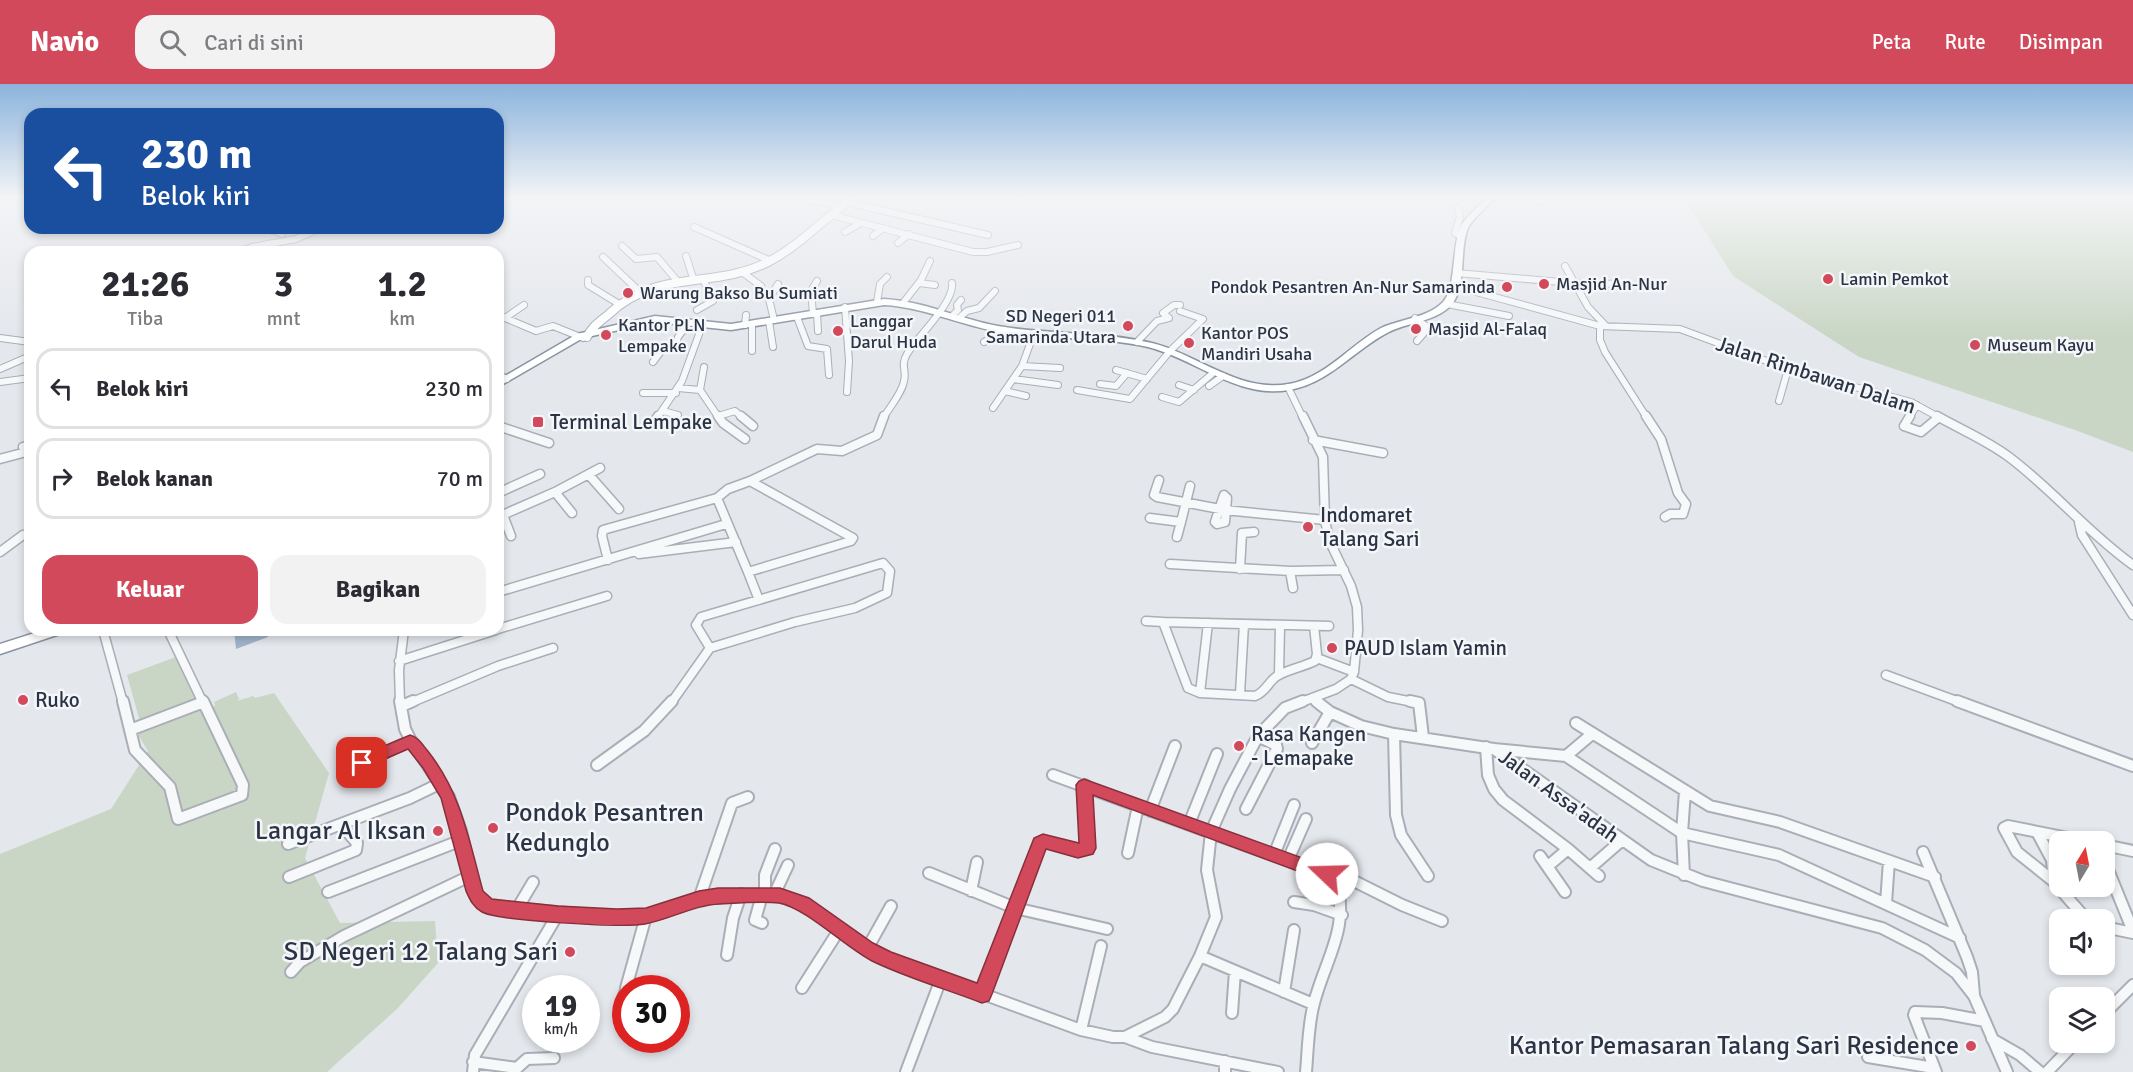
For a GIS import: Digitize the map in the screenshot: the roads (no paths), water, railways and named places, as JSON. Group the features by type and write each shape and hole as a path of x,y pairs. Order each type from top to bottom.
{"highway":[{"path":"504,379 586,336 655,319 724,328 748,322 772,321 878,302 903,303 1004,330 1137,342 1170,351 1218,374 1267,387 1288,387 1313,379 1384,330 1447,304 1451,300 1461,244"},
{"path":"602,319 622,326"},
{"path":"0,647 30,636"},
{"path":"0,647 38,636"}],"main road":[{"path":"586,336 619,303 640,292 742,272 771,261 793,244"}],"street":[{"path":"274,246 285,244"},
{"path":"735,244 771,261"},
{"path":"948,244 979,252 1018,245"},
{"path":"622,246 636,259 657,257 679,283"},
{"path":"686,256 694,281"},
{"path":"603,257 640,292"},
{"path":"903,303 919,283 921,269 930,261"},
{"path":"1565,266 1572,283 1587,307 1603,326 1600,340 1605,352 1661,439 1678,492 1686,504 1683,514 1670,514 1665,517"},
{"path":"742,272 761,286"},
{"path":"1456,273 1572,283 1622,284"},
{"path":"878,302 880,284 887,278"},
{"path":"697,310 713,301 703,279"},
{"path":"588,280 588,285 619,303"},
{"path":"817,281 811,291 818,331"},
{"path":"919,283 934,285"},
{"path":"608,560 602,536 603,530 717,498 728,489 750,481 817,448 842,450 877,435 889,406 904,384 905,376 902,366 907,354 952,290 952,283"},
{"path":"773,347 770,298 778,284"},
{"name":"Jalan Rimbawan Dalam","path":"1454,286 1603,326 1680,329 1788,369 1917,405 2015,461 2063,503 2079,522 2106,546 2133,565"},
{"path":"956,317 979,308 995,291"},
{"path":"956,317 961,300"},
{"path":"1447,304 1465,310 1509,316"},
{"path":"504,315 524,305"},
{"path":"1077,390 1128,399 1170,351 1203,319 1174,305 1163,314 1169,318 1156,321 1137,342"},
{"path":"845,307 849,361 847,392"},
{"path":"504,317 536,331 554,326 586,336"},
{"path":"797,317 808,346 827,349 829,375"},
{"path":"1415,318 1426,326 1439,330"},
{"path":"748,322 752,351"},
{"path":"653,362 662,350 675,347 688,324"},
{"path":"654,422 677,390 702,326"},
{"path":"1417,341 1424,333 1426,326"},
{"path":"984,342 1004,330"},
{"path":"993,408 1022,366 1034,333"},
{"path":"0,338 24,341"},
{"path":"0,364 24,356"},
{"path":"0,369 24,357"},
{"path":"1022,366 1060,368"},
{"path":"704,367 700,390 723,423 745,439"},
{"path":"1779,401 1788,369"},
{"path":"1116,370 1147,379"},
{"path":"1101,384 1117,386 1127,373"},
{"path":"1209,386 1218,374"},
{"path":"1162,397 1177,404 1218,374"},
{"path":"0,382 24,379"},
{"path":"1013,379 1058,385"},
{"path":"1179,385 1194,390"},
{"path":"1125,1037 1168,1014 1177,1002 1200,956 1216,916 1207,870 1211,832 1230,789 1258,736 1285,708 1336,689 1352,676 1358,630 1356,607 1344,570 1335,555 1325,520 1323,457 1288,387"},
{"path":"643,393 700,390"},
{"path":"1005,391 1026,396"},
{"path":"1917,405 1904,426 1921,432 1938,417"},
{"path":"663,411 678,415"},
{"path":"718,416 735,411 753,426"},
{"path":"504,428 549,443"},
{"path":"1313,440 1383,453"},
{"path":"0,459 24,450"},
{"path":"504,515 555,492 600,468"},
{"path":"504,490 540,474"},
{"path":"589,475 619,509"},
{"path":"1160,480 1155,497 1222,509 1325,520"},
{"path":"748,572 851,541 852,538 750,481"},
{"path":"1177,537 1190,486"},
{"path":"555,492 572,513"},
{"path":"717,498 759,600"},
{"path":"1150,518 1181,522"},
{"path":"504,522 511,536"},
{"path":"2079,522 2082,535 2133,615"},
{"path":"504,590 726,524"},
{"path":"1240,569 1242,532 1254,532"},
{"path":"0,552 23,535"},
{"path":"625,555 736,542"},
{"path":"597,765 639,736 659,717 681,691 710,648 882,597 887,592 887,579 890,571 887,565 883,564 696,621 698,630 710,648"},
{"path":"1170,564 1290,571 1344,570"},
{"path":"1290,571 1293,588"},
{"path":"504,628 607,596"},
{"path":"1146,621 1329,626"},
{"path":"1163,622 1187,687 1200,693 1262,694 1272,678 1305,666 1317,658"},
{"path":"1200,693 1208,623"},
{"path":"1240,694 1244,624"},
{"path":"1279,674 1280,625"},
{"path":"1314,626 1317,658"},
{"path":"105,636 116,670 135,750 170,787 178,819 242,795 243,785 201,703 171,636"},
{"path":"403,636 399,661 404,728 410,741 441,783 454,811 470,876 478,898 483,903 494,907 558,914 646,916 699,899 741,894 767,895 803,904 867,949 941,979 1081,1030 1125,1037 1141,1044 1225,1067 1278,1072"},
{"path":"399,661 478,636"},
{"path":"402,706 498,666 553,648"},
{"path":"1317,658 1388,697 1419,704 1423,737"},
{"path":"1886,675 2133,766"},
{"name":"Jalan Assa'adah","path":"1311,698 1330,712 1361,726 1394,734 1490,748 1644,857 1684,875 1888,930 1947,964 1974,996 2007,1072"},
{"path":"130,730 201,703"},
{"path":"1312,743 1330,712"},
{"path":"1576,723 1710,806 1780,822 1935,877"},
{"path":"1394,734 1396,815 1401,836 1428,876"},
{"path":"1566,756 1592,734"},
{"path":"1246,809 1277,749 1276,745 1258,736"},
{"path":"362,763 410,741"},
{"path":"1150,811 1175,746"},
{"path":"1599,876 1498,795 1488,775 1490,748 1566,756 1682,833 1779,855 1960,938"},
{"path":"1189,824 1217,754"},
{"path":"1053,775 1335,878 1350,879 1402,905 1442,921"},
{"path":"288,844 410,798 441,783"},
{"path":"982,994 1040,843 1078,850 1087,848 1084,785"},
{"path":"1684,875 1682,833 1685,791"},
{"path":"699,899 732,803 748,797"},
{"path":"1274,855 1294,805"},
{"path":"1128,853 1138,806"},
{"path":"1288,860 1306,819"},
{"path":"289,877 356,850 357,843 341,824"},
{"path":"2049,834 2008,826 2004,828 2008,839 2019,855 2049,877"},
{"path":"2037,832 2049,854"},
{"path":"328,892 462,840"},
{"path":"1590,867 1621,841"},
{"path":"2115,847 2133,851"},
{"path":"767,895 765,875 775,849"},
{"path":"1548,866 1568,849"},
{"path":"1923,852 1960,938 1972,972 1974,996"},
{"path":"1540,856 1565,892"},
{"path":"1886,903 1889,861"},
{"path":"971,891 977,862"},
{"path":"762,922 755,920 755,916 788,865"},
{"path":"929,873 1015,908 1107,928"},
{"path":"291,972 301,961 340,938 470,876"},
{"path":"1306,1072 1313,1004 1335,945 1342,915 1342,898 1335,878"},
{"path":"518,909 533,882"},
{"path":"2115,887 2133,932"},
{"path":"727,955 733,918 741,894"},
{"path":"2068,897 2078,909"},
{"path":"1294,902 1314,905 1342,915"},
{"path":"867,949 891,906"},
{"path":"554,1058 527,1059 517,1068 473,1067 558,914"},
{"path":"630,975 646,916"},
{"path":"2115,929 2133,932"},
{"path":"802,988 839,930"},
{"path":"1284,992 1294,930"},
{"path":"1081,1030 1101,946"},
{"path":"1200,956 1313,1004"},
{"path":"1232,1013 1235,971"},
{"path":"906,1072 941,979"},
{"path":"2115,1003 2133,985"},
{"path":"1935,1070 1914,1015 1915,1012 1942,1013 1985,1021"},
{"path":"1992,1039 2020,1055 2040,1072"},
{"path":"2046,1072 2065,1053"},
{"path":"1868,1057 1935,1070"}],"water":[{"path":"235,636 268,636 268,637 236,649"}],"place":[{"name":"Lamin Pemkot","path":"1828,279"},
{"name":"Masjid An-Nur","path":"1544,284"},
{"name":"Pondok Pesantren An-Nur Samarinda","path":"1507,287"},
{"name":"Warung Bakso Bu Sumiati","path":"628,293"},
{"name":"SD Negeri 011 Samarinda Utara","path":"1128,326"},
{"name":"Masjid Al-Falaq","path":"1416,329"},
{"name":"Langgar Darul Huda","path":"838,331"},
{"name":"Kantor PLN Lempake","path":"606,335"},
{"name":"Kantor POS Mandiri Usaha","path":"1189,343"},
{"name":"Museum Kayu","path":"1975,345"},
{"name":"Terminal Lempake","path":"538,422"},
{"name":"Indomaret Talang Sari","path":"1308,527"},
{"name":"PAUD Islam Yamin","path":"1332,648"},
{"name":"Ruko","path":"23,700"},
{"name":"Rasa Kangen - Lemapake","path":"1239,746"},
{"name":"Pondok Pesantren Kedunglo","path":"493,828"},
{"name":"Langar Al Iksan","path":"438,831"},
{"name":"SD Negeri 12 Talang Sari","path":"570,952"},
{"name":"Kantor Pemasaran Talang Sari Residence","path":"1971,1046"}]}
